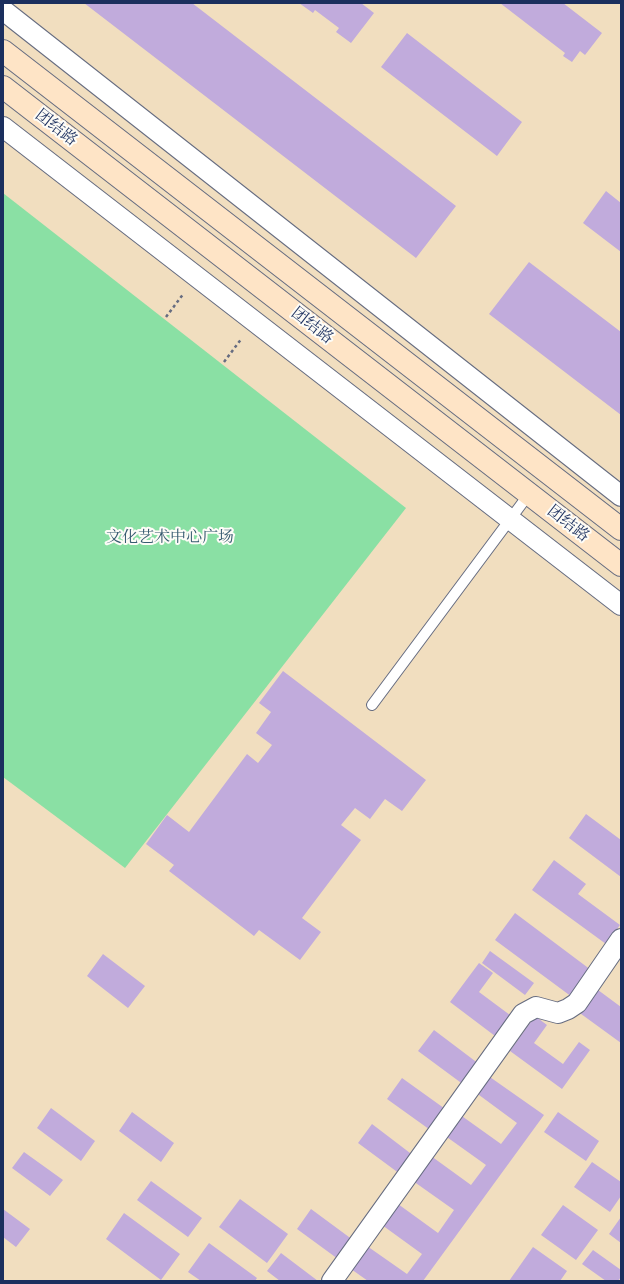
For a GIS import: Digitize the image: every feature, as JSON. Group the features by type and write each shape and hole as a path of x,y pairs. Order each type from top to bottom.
{"main road":[{"name":"团结路","path":"3,51 621,529"},
{"name":"团结路","path":"3,87 621,565"}],"street":[{"path":"3,10 621,496"},
{"path":"3,127 621,605"},
{"path":"332,1281 523,1014 536,1007 558,1013 577,1003 621,939"}],"lane":[{"path":"3,10 8,3"},
{"path":"372,705 529,494"}],"path":[{"path":"166,316 197,277"},
{"path":"224,362 255,322"}],"green space":[{"name":"文化艺术中心广场","path":"3,193 406,508 125,868 3,777"}],"building":[{"path":"84,3 192,3 456,206 416,258"},
{"path":"299,3 361,3 374,13 351,43 336,32 339,28 315,10 313,13"},
{"path":"500,3 563,3 602,33 585,55 580,51 572,62 563,56 565,53"},
{"path":"407,33 522,122 497,156 381,67"},
{"path":"606,191 621,203 621,252 583,223"},
{"path":"529,262 621,332 621,415 489,314"},
{"path":"283,671 426,780 402,811 385,799 370,819 355,808 341,825 361,840 302,918 321,932 300,960 259,930 254,936 169,871 174,865 146,844 167,815 189,832 247,754 258,763 272,745 256,733 271,712 259,703"},
{"path":"586,814 621,840 621,877 569,838"},
{"path":"554,860 586,884 578,894 620,925 606,944 532,890"},
{"path":"515,913 591,970 572,997 495,940"},
{"path":"490,951 534,983 525,995 482,963"},
{"path":"103,954 145,986 128,1008 87,976"},
{"path":"479,963 493,973 479,992 514,1018 499,1039 450,1002"},
{"path":"594,987 621,1007 621,1043 577,1011"},
{"path":"535,1016 547,1025 534,1043 563,1064 579,1042 590,1050 562,1089 510,1051"},
{"path":"434,1030 479,1064 464,1085 418,1051"},
{"path":"487,1075 544,1115 423,1281 368,1281 351,1269 367,1246 407,1274 422,1254 382,1225 398,1204 438,1233 454,1210 413,1181 431,1156 471,1185 486,1165 444,1135 459,1114 501,1144 517,1123 475,1092"},
{"path":"402,1078 448,1111 433,1132 387,1099"},
{"path":"51,1108 95,1141 81,1161 37,1128"},
{"path":"132,1112 174,1143 161,1162 119,1131"},
{"path":"558,1112 599,1141 586,1161 544,1132"},
{"path":"372,1124 414,1156 400,1174 358,1143"},
{"path":"24,1152 63,1180 50,1196 12,1168"},
{"path":"592,1162 621,1182 621,1196 610,1212 574,1187"},
{"path":"151,1181 202,1218 188,1237 137,1200"},
{"path":"240,1199 288,1234 267,1263 219,1227"},
{"path":"563,1205 598,1230 576,1260 541,1235"},
{"path":"3,1209 30,1229 16,1247 3,1237"},
{"path":"311,1209 353,1240 338,1259 297,1229"},
{"path":"124,1213 180,1254 161,1280 106,1239"},
{"path":"621,1217 621,1243 609,1234"},
{"path":"209,1243 257,1278 255,1281 201,1281 188,1272"},
{"path":"533,1247 567,1271 560,1281 509,1281"},
{"path":"593,1250 621,1270 621,1277 618,1281 606,1281 582,1264"},
{"path":"281,1253 318,1281 280,1281 267,1271"}]}
